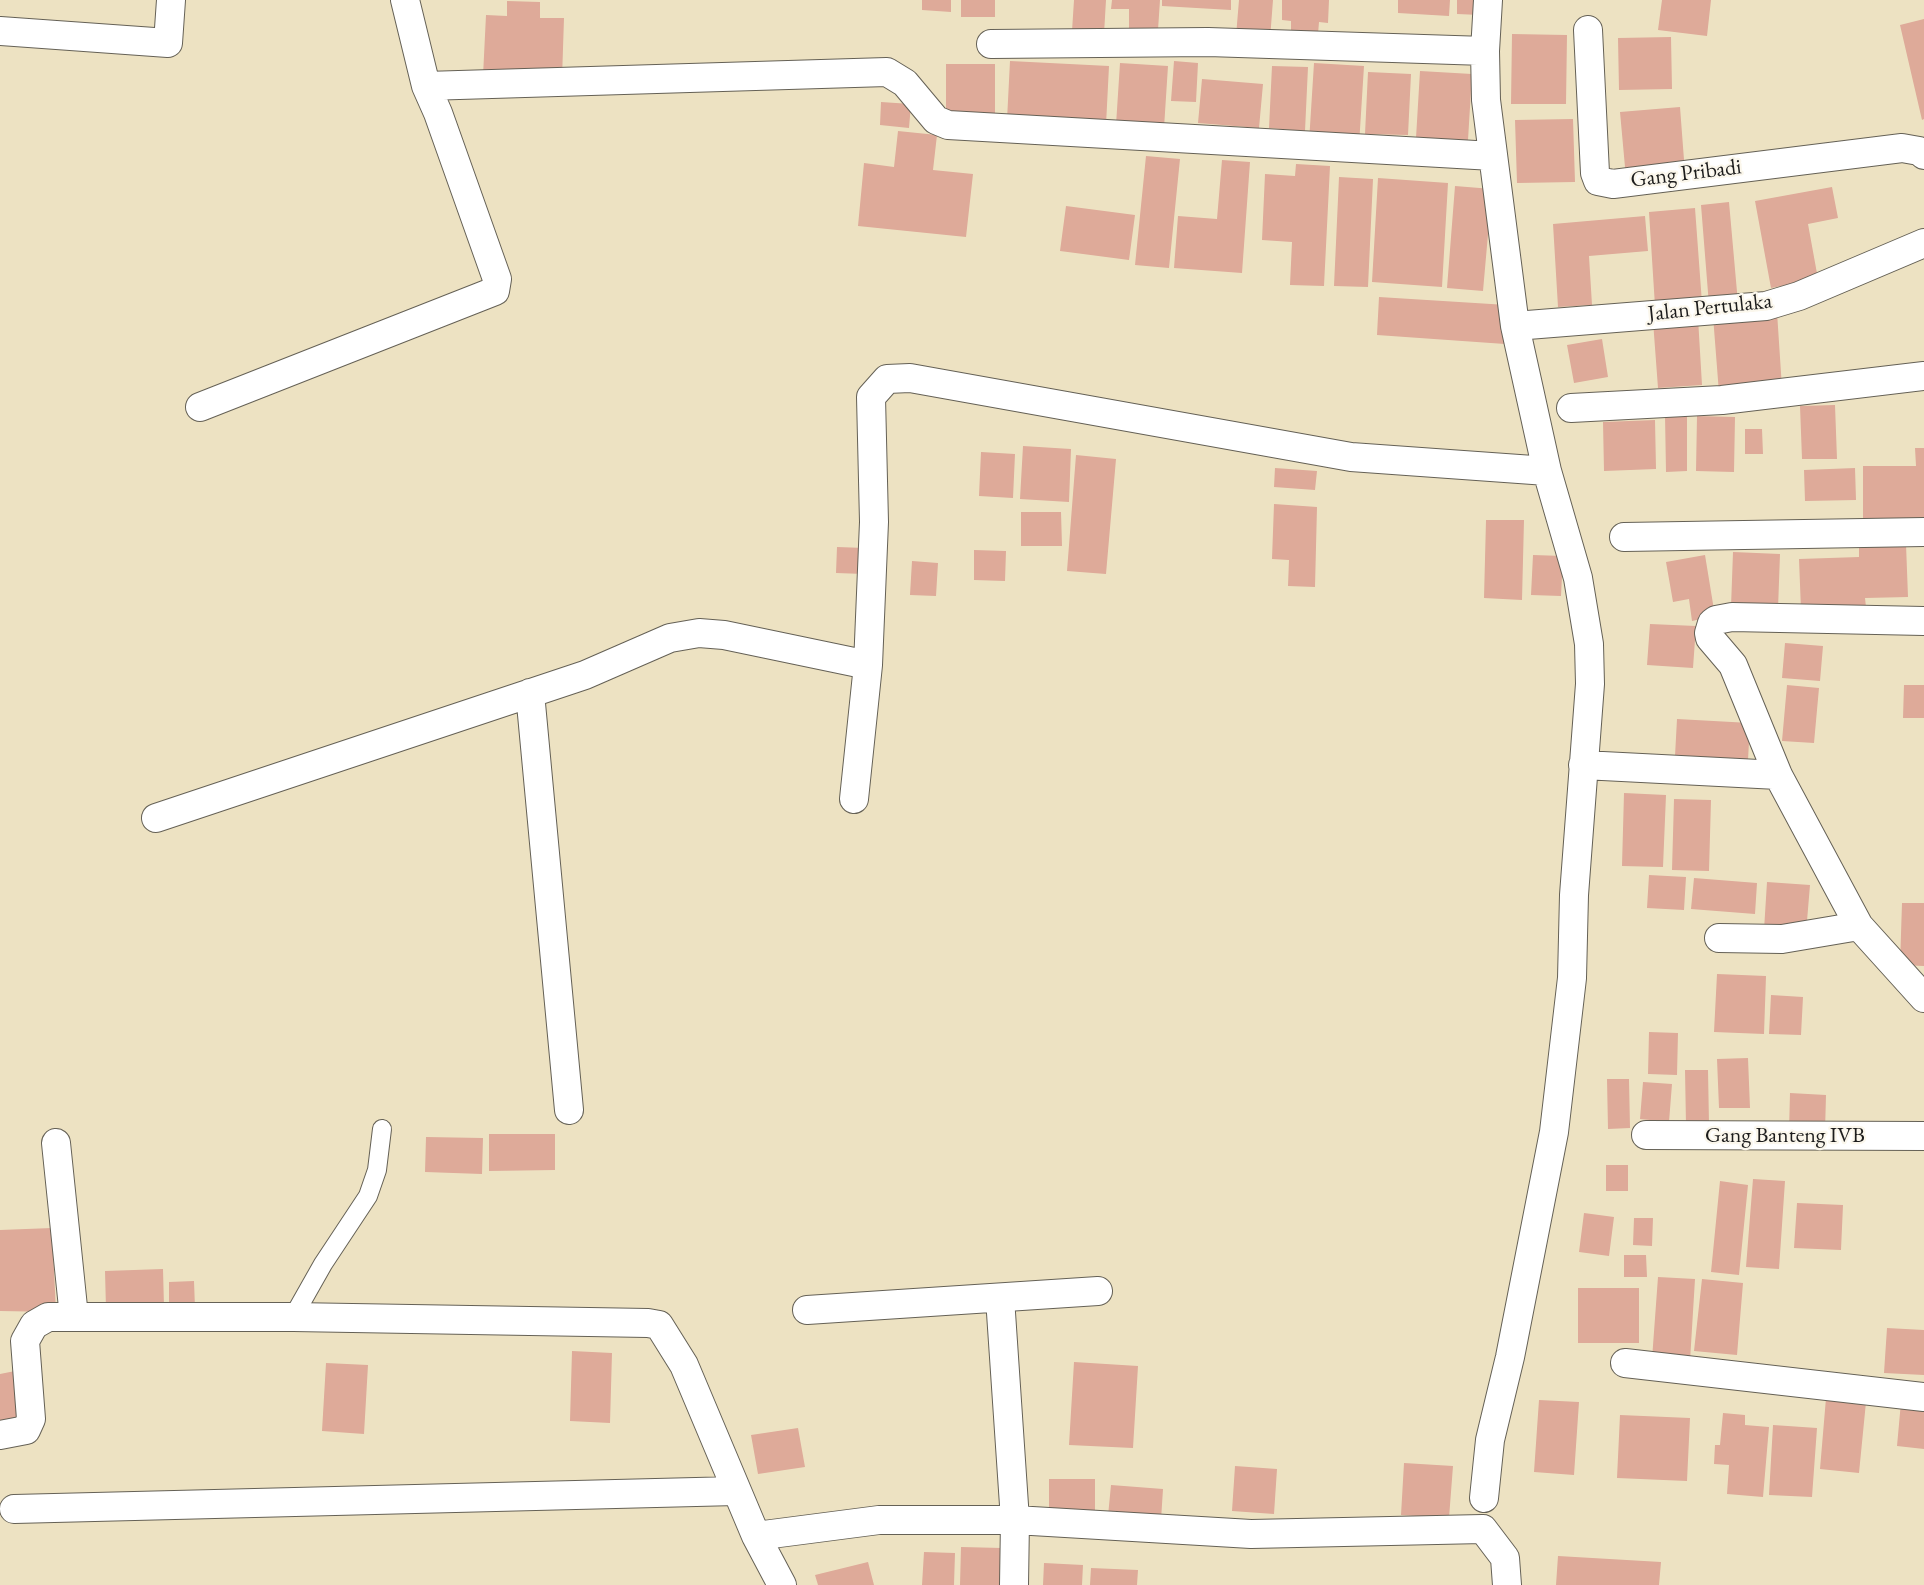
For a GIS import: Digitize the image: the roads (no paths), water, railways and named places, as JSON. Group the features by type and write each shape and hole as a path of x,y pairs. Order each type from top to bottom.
{"street":[{"path":"0,31 168,43 170,0"},
{"path":"200,407 495,292 497,279 438,113 426,86 405,0"},
{"path":"1484,1498 1490,1440 1508,1366 1554,1132 1572,978 1574,895 1590,684 1589,644 1578,578 1547,471 1515,326 1486,100 1485,51 1488,0"},
{"name":"Gang Pribadi","path":"1588,30 1595,174 1598,181 1613,184 1902,148 1919,151 1924,155"},
{"path":"991,44 1208,42 1485,51"},
{"path":"426,86 887,72 905,83 936,120 948,125 1493,156"},
{"name":"Jalan Pertulaka","path":"1515,326 1766,306 1808,293 1924,243"},
{"path":"1571,408 1722,400 1924,376"},
{"path":"854,799 868,665 874,522 871,397 887,379 910,378 1351,458 1547,471"},
{"path":"1624,537 1924,532"},
{"path":"1924,621 1721,618 1712,623 1710,638 1733,665 1778,775 1859,926 1924,998"},
{"path":"156,818 584,675 670,638 699,633 724,635 868,665"},
{"path":"530,693 569,1110"},
{"path":"1583,765 1778,775"},
{"path":"1719,938 1782,939 1859,926"},
{"name":"Gang Banteng IVB","path":"1646,1135 1924,1136"},
{"path":"56,1143 74,1317"},
{"path":"807,1310 1098,1291"},
{"path":"1000,1298 1015,1520 1014,1585"},
{"path":"0,1435 26,1430 31,1419 26,1341 34,1325 48,1317 293,1317 618,1321 659,1325 684,1365 756,1536 782,1585"},
{"path":"1625,1363 1924,1398"},
{"path":"14,1510 736,1491"},
{"path":"756,1536 879,1520 1015,1520 1251,1534 1483,1529 1506,1558 1507,1585"}],"lane":[{"path":"293,1317 323,1264 368,1196 376,1170 382,1129"}]}
